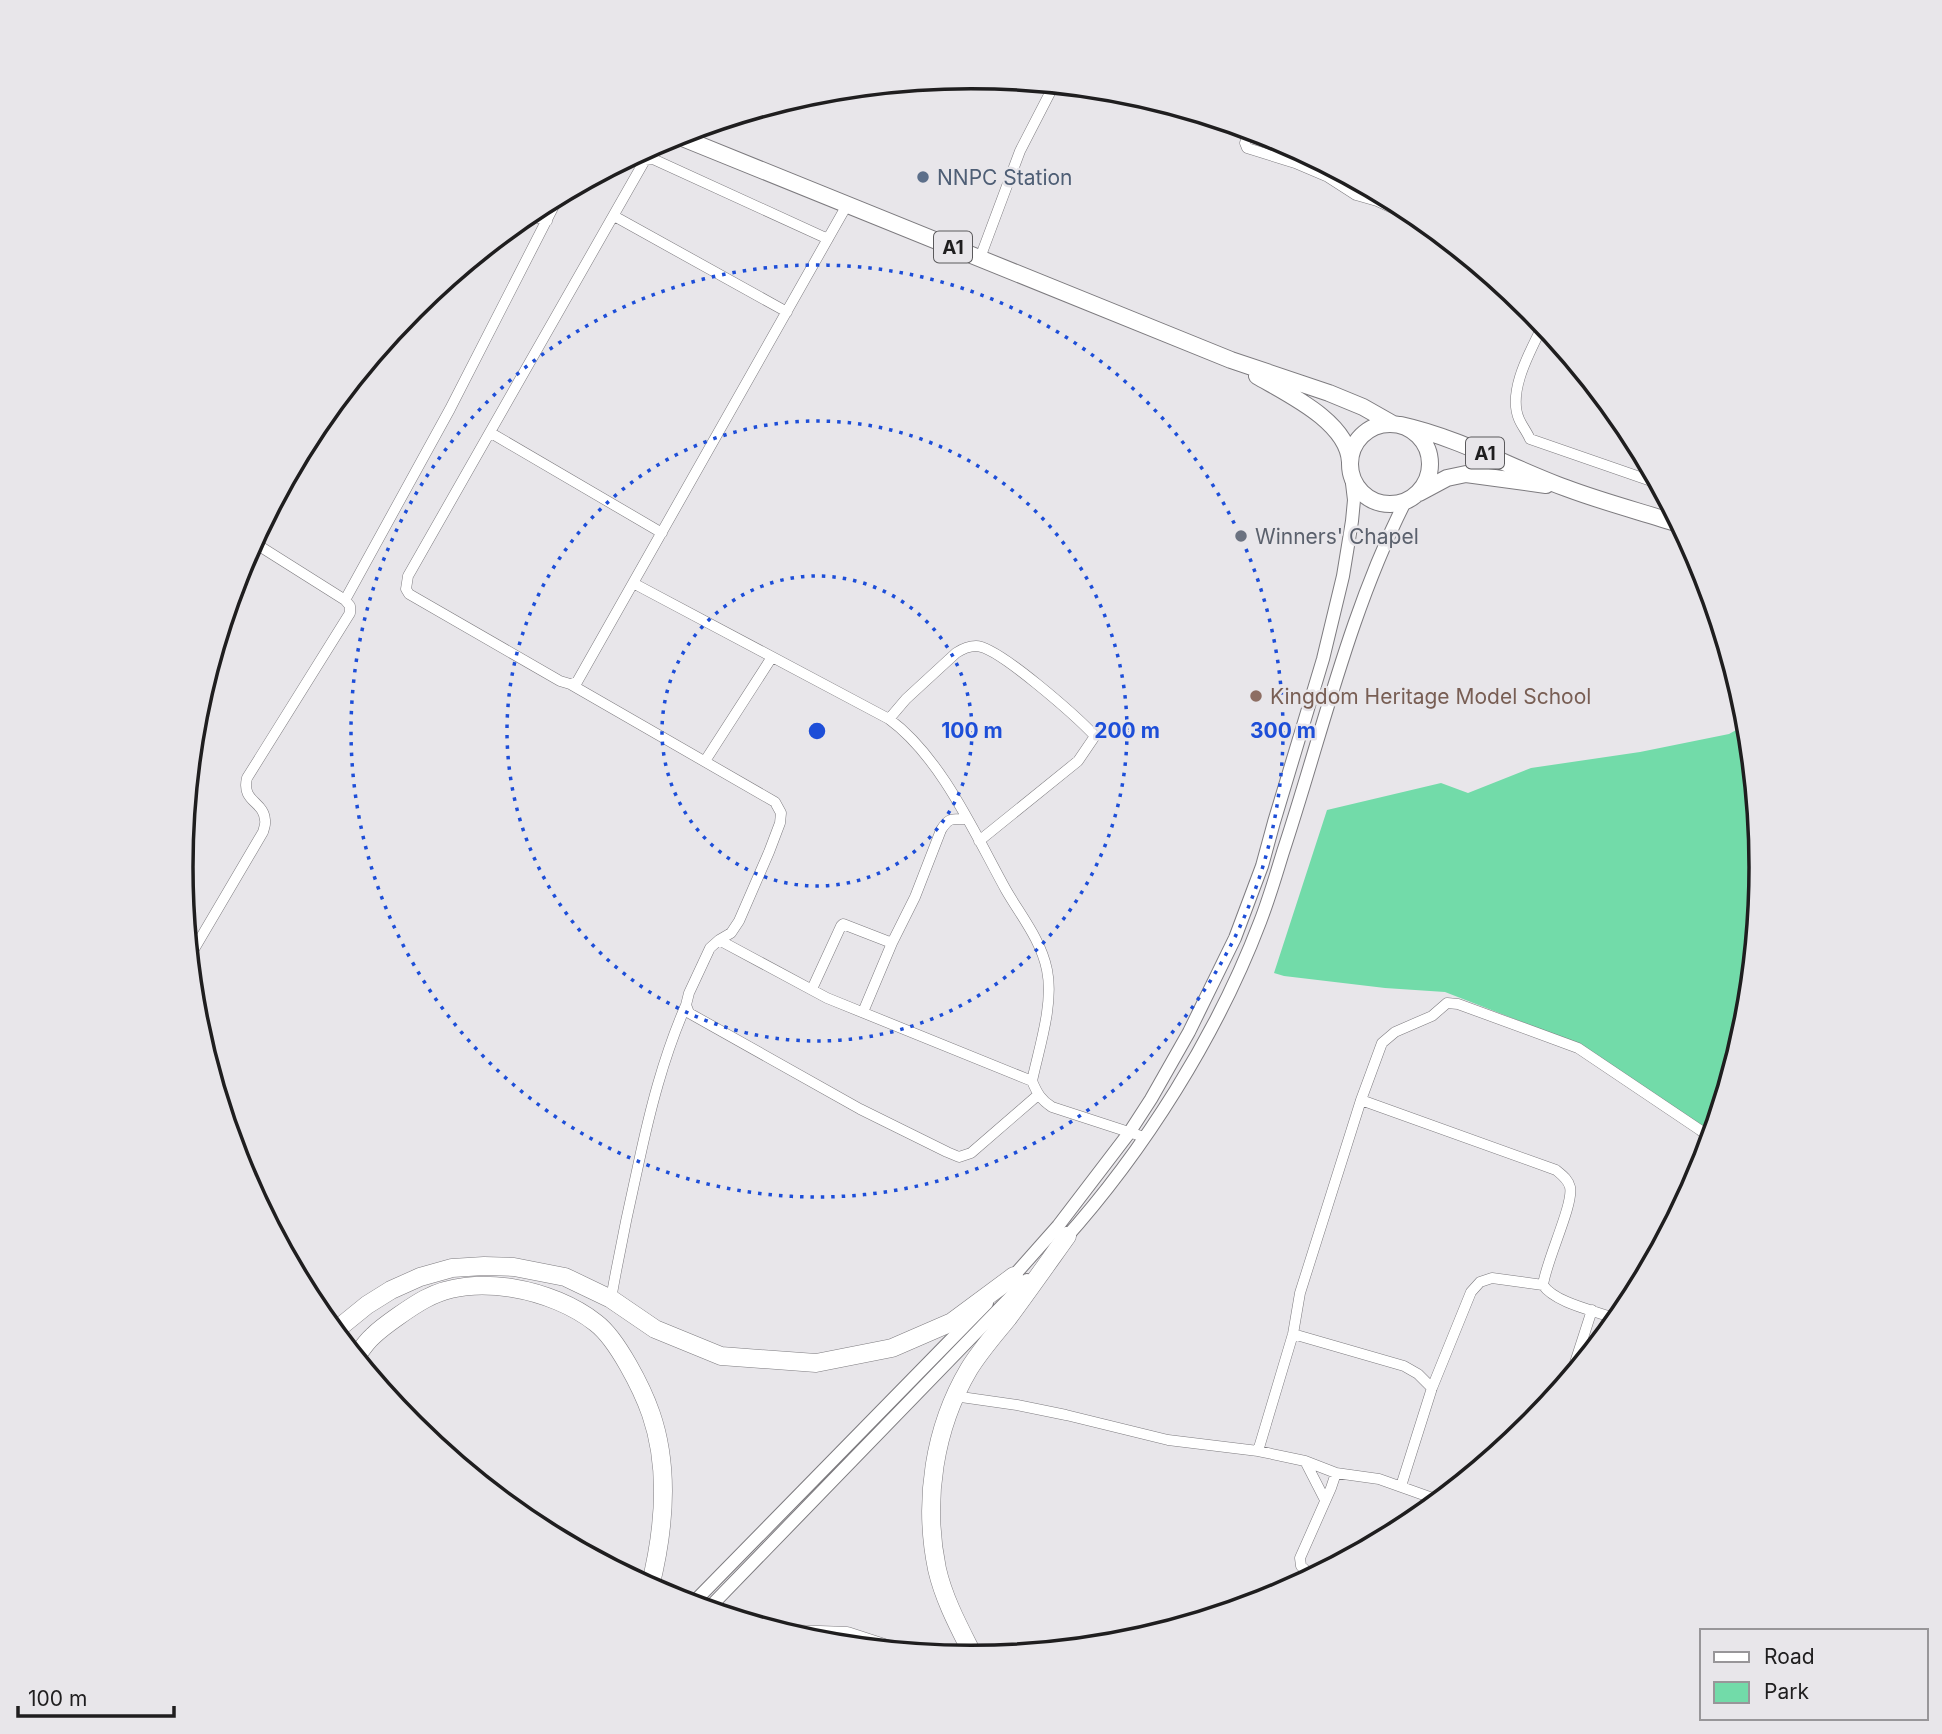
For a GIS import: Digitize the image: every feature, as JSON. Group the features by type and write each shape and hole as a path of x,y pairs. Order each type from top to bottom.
{"highway":[{"name":"A1","path":"691,142 1231,360 1329,393 1397,425 1422,430 1459,443 1565,488 1668,520"},
{"name":"A1","path":"1231,360 1306,405 1326,421 1347,446 1351,470"},
{"path":"1397,425 1414,432 1424,442 1430,469 1426,483 1411,498 1392,505 1367,497 1357,487 1351,470 1351,454 1356,443 1372,428 1397,425"},
{"name":"A1","path":"1411,498 1447,478 1466,474 1565,488"},
{"path":"968,1645 945,1595 937,1568 931,1516 933,1471 942,1425 970,1367 1067,1236"},
{"path":"343,1325 391,1290 420,1277 452,1268 514,1267 565,1277 611,1299 655,1329 721,1356 816,1363 892,1348 952,1322 1014,1276"},
{"path":"362,1350 373,1335 426,1298 457,1289 487,1286 516,1288 547,1296 573,1308 597,1324 628,1366 650,1413 657,1439 663,1469 661,1534 652,1576"}],"street":[{"path":"980,258 1020,151 1050,94"},
{"path":"1246,140 1247,148 1295,163 1328,177 1356,195 1369,199"},
{"path":"647,160 653,159 828,239"},
{"path":"611,1299 653,1099 669,1043 709,948 731,933 739,922 769,852 781,813 775,802 409,594 406,589 408,576 644,161"},
{"path":"570,684 578,682 847,205"},
{"path":"345,600 450,409 551,213"},
{"path":"614,216 787,312"},
{"path":"541,219 547,221"},
{"path":"1538,335 1522,369 1517,389 1516,410 1530,439 1646,479"},
{"path":"491,433 662,533"},
{"path":"700,1596 1014,1276 1058,1226 1152,1099 1189,1032 1235,938 1262,866 1323,659 1340,588 1352,521 1354,499 1351,470"},
{"path":"716,1601 1023,1285 1117,1175 1164,1108 1212,1026 1251,945 1291,829 1366,589 1388,535 1411,498"},
{"path":"197,943 263,832 263,812 248,796 245,787 247,778 349,613 345,600 262,548"},
{"path":"634,583 889,719 903,729 945,782 1043,953 1048,973 1049,1002 1032,1081 1038,1095 1052,1107 1144,1137"},
{"path":"889,719 906,699 956,653 964,648 978,646 992,651 1009,663 1083,723 1095,736 1079,761 979,841"},
{"path":"705,761 772,657"},
{"path":"863,1012 946,821 966,819"},
{"path":"1274,822 1291,829"},
{"path":"812,989 841,926 892,943"},
{"path":"1235,938 1251,945"},
{"path":"719,940 812,989 863,1012 1032,1081"},
{"path":"1258,1451 1293,1334 1300,1293 1361,1100 1382,1043 1395,1032 1432,1016 1447,1003 1458,1004 1578,1048 1702,1131"},
{"path":"686,1005 689,1013 860,1109 959,1157 971,1153 1038,1095"},
{"path":"1361,1100 1556,1170 1568,1181 1571,1190 1544,1272 1543,1285 1548,1293 1606,1315"},
{"path":"1401,1486 1432,1388 1471,1292 1480,1282 1492,1278 1543,1285"},
{"path":"1580,1351 1592,1310"},
{"path":"1293,1334 1404,1366 1418,1374 1432,1388"},
{"path":"954,1396 1066,1415 1168,1440 1258,1451 1305,1461 1336,1473 1379,1479 1428,1496"},
{"path":"1305,1461 1325,1500"},
{"path":"1305,1570 1301,1566 1300,1558 1332,1488 1336,1473"}],"green space":[{"path":"1736,730 1747,816 1747,918 1734,1019 1703,1129 1566,1039 1445,992 1385,988 1274,973 1327,810 1441,783 1468,793 1531,768 1640,752 1729,734"}],"place":[{"name":"NNPC Station","path":"923,177"},
{"name":"Winners' Chapel","path":"1241,536"},
{"name":"Kingdom Heritage Model School","path":"1256,696"}]}
